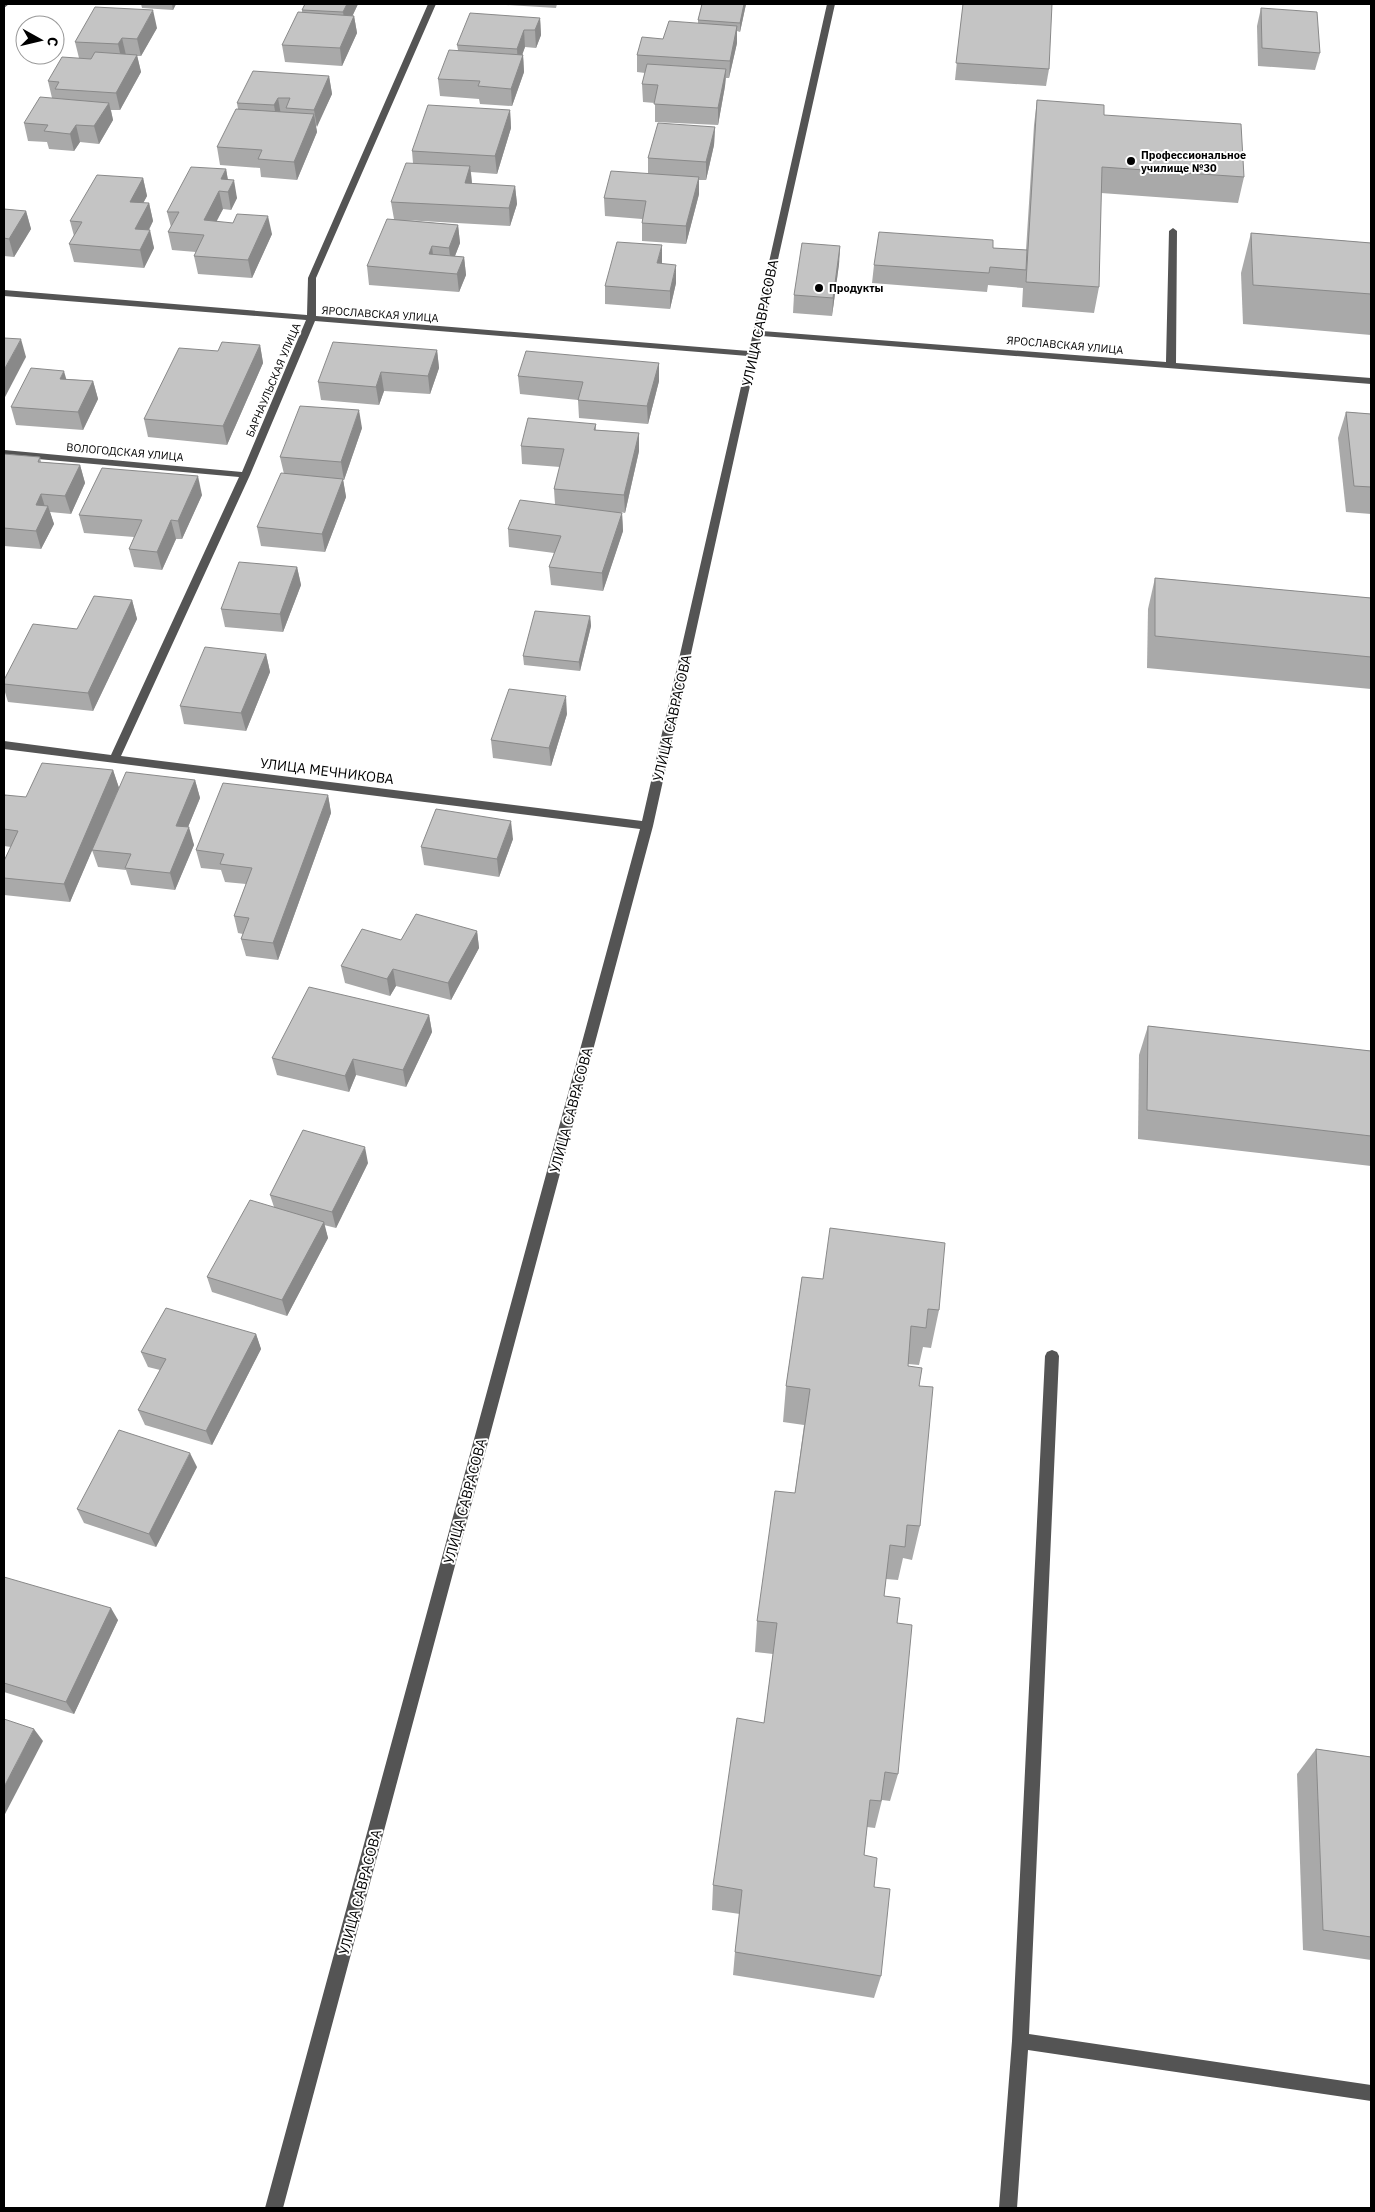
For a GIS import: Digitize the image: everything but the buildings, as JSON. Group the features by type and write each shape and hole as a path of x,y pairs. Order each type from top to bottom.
{"street":[{"name":"БАРНАУЛЬСКАЯ УЛИЦА","path":"114,759 245,475 312,320 312,278 432,4"},
{"name":"УЛИЦА САВРАСОВА","path":"274,2208 648,826 831,4"},
{"path":"1171,365 1173,231"},
{"name":"ЯРОСЛАВСКАЯ УЛИЦА","path":"4,293 312,320 754,354"},
{"name":"ЯРОСЛАВСКАЯ УЛИЦА","path":"758,333 1371,382"},
{"name":"ВОЛОГОДСКАЯ УЛИЦА","path":"4,453 245,475"},
{"name":"УЛИЦА МЕЧНИКОВА","path":"4,745 648,826"},
{"path":"1008,2208 1020,2041 1052,1356"},
{"path":"1020,2041 1371,2093"}],"place":[{"name":"Профессиональное училище №30","path":"1131,161"},
{"name":"Продукты","path":"819,288"}]}
